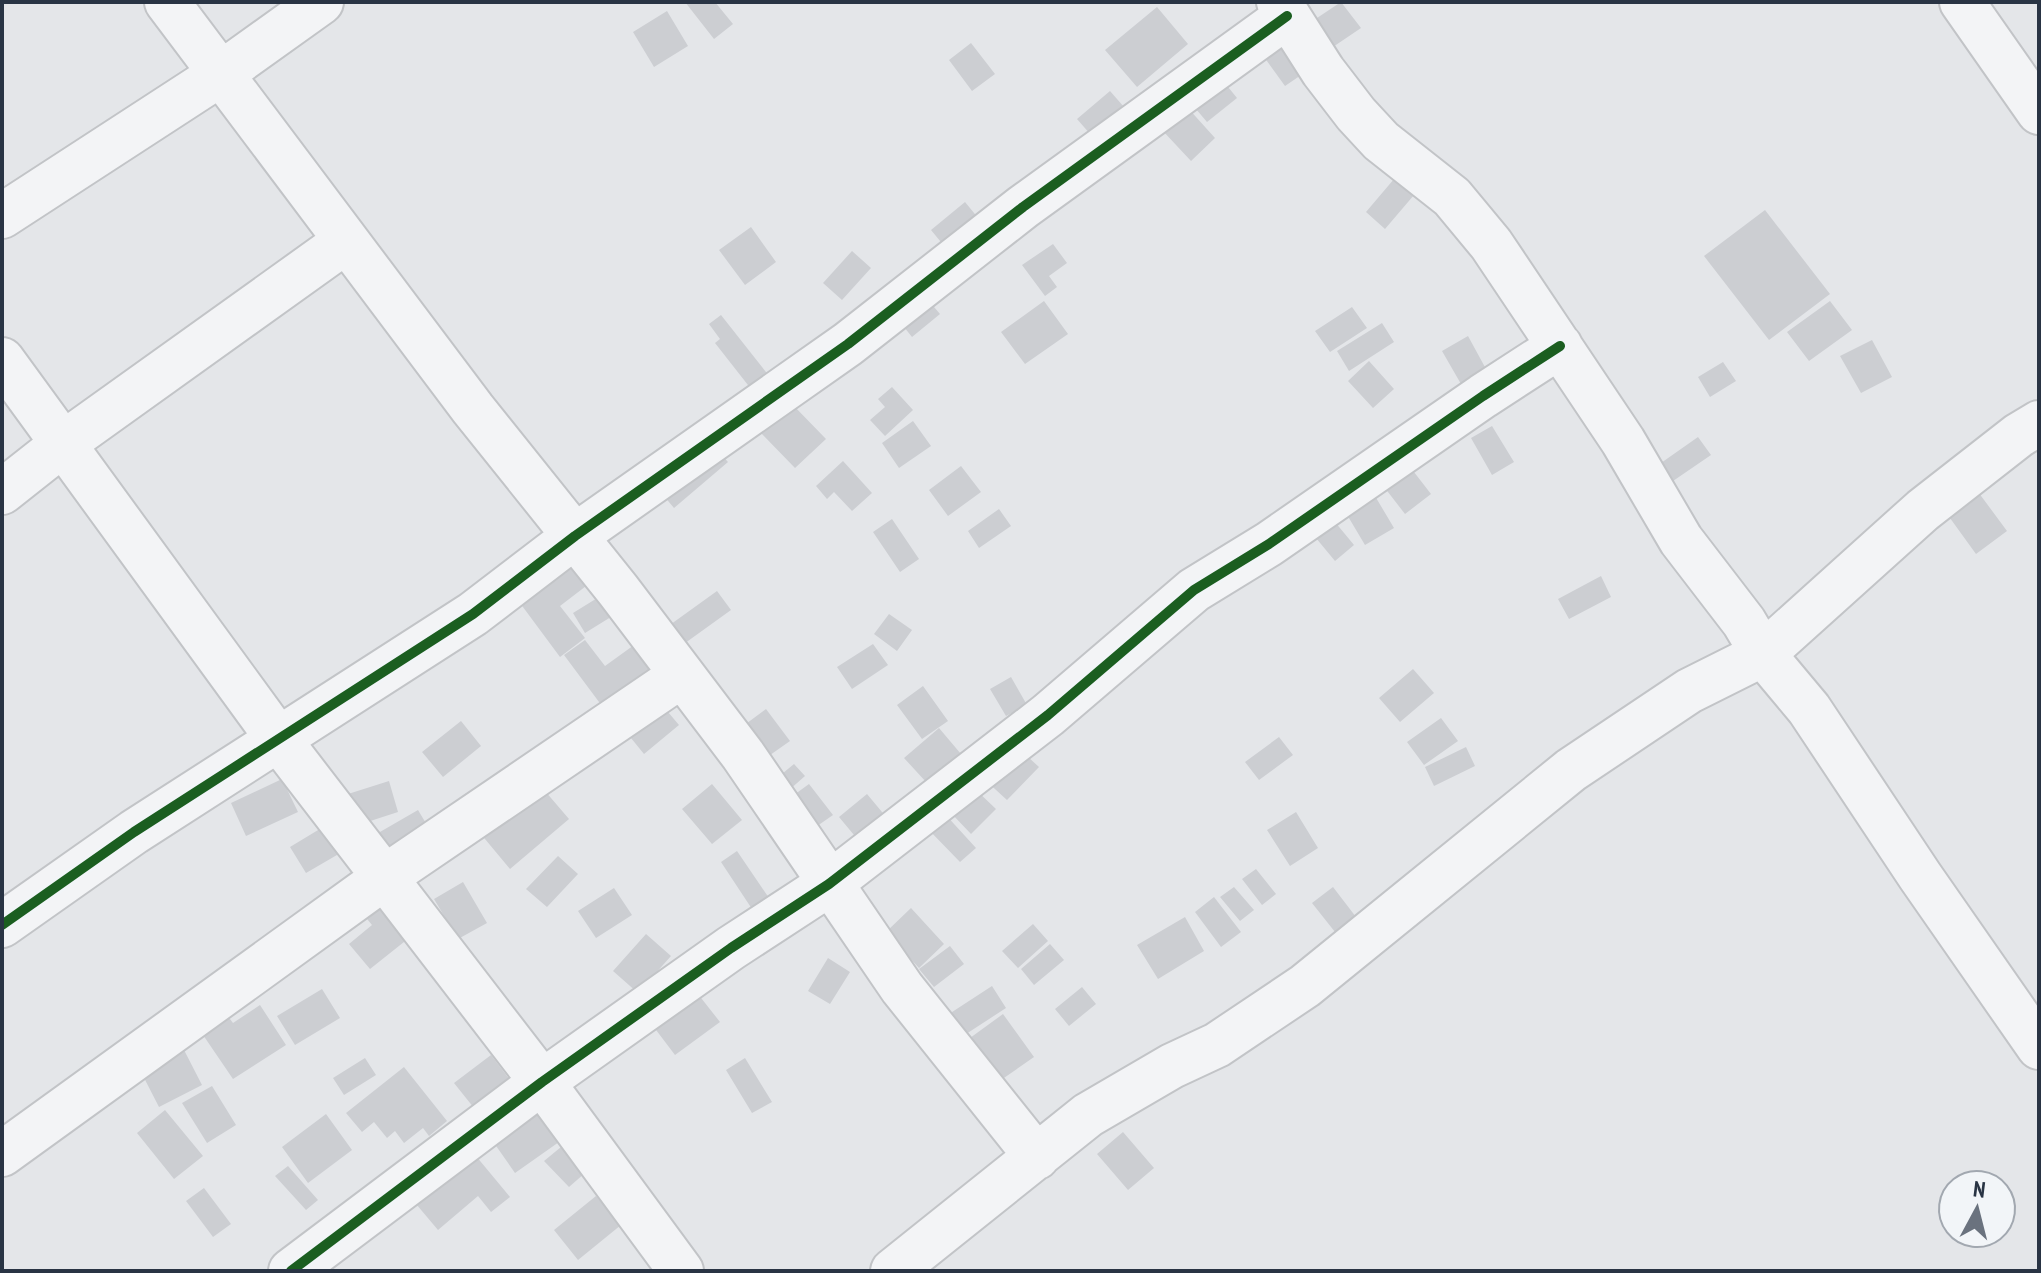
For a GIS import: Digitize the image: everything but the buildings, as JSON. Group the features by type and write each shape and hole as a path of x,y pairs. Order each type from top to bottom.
{"street":[{"path":"167,2 473,409 743,755 902,988 1037,1157"},
{"path":"2,216 222,73 321,2"},
{"path":"1962,2 2039,112"},
{"path":"2,925 134,832 473,614 575,536 848,344 1283,9 1323,71 1365,123 1381,141 1452,197 1491,244 1623,441 1681,540 1744,622 1763,654 1809,709 2039,1047"},
{"path":"2,492 64,443 346,241"},
{"path":"291,1271 542,1082 731,948 829,884 1048,715 1194,590 1269,544 1560,346"},
{"path":"2,360 279,740 542,1082 681,1271"},
{"path":"893,1271 1088,1115 1172,1066 1217,1045 1305,986 1571,770 1689,691 1763,654 1923,510 2039,423"},
{"path":"2,1154 385,877 682,675"}],"cycle path":[{"path":"2,925 134,832 473,614 575,536 848,344 1023,207 1287,16"},
{"path":"291,1271 542,1082 731,948 829,884 1048,715 1194,590 1269,544 1560,346"}]}
